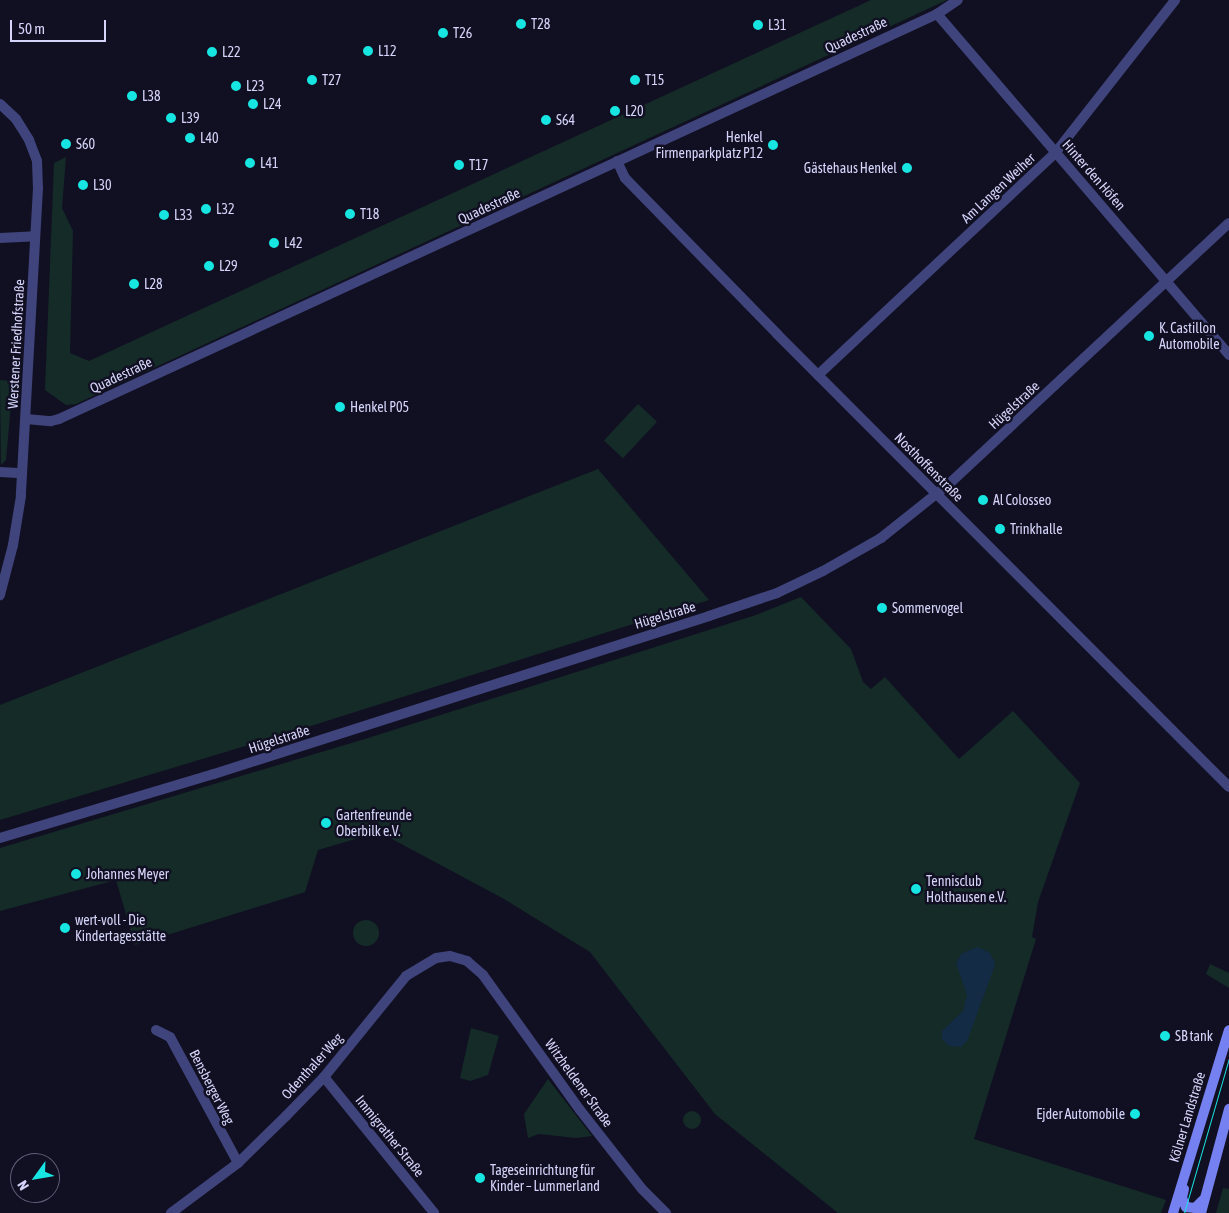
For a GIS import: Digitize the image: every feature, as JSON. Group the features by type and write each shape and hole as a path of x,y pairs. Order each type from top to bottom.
{"main road":[{"name":"Kölner Landstraße","path":"1172,1213 1229,1030"},
{"path":"1201,1213 1229,1109"},
{"path":"1182,1183 1186,1207 1195,1208 1204,1200"}],"street":[{"name":"Quadestraße","path":"26,419 51,421 59,419 937,14 958,0"},
{"name":"Am Langen Weiher","path":"818,375 1056,152 1174,0"},
{"name":"Hinter den Höfen","path":"937,14 1229,354"},
{"name":"Werstener Friedhofstraße","path":"0,104 16,119 34,151 38,188 22,473 14,545 0,595"},
{"name":"Nosthoffenstraße","path":"616,161 625,178 818,375 1229,787"},
{"name":"Hügelstraße","path":"0,838 223,771 769,596 858,552 937,494 1229,223"},
{"path":"0,238 35,236"},
{"path":"0,472 22,473"},
{"name":"Odenthaler Weg","path":"172,1213 238,1163 324,1077 391,993 412,972 442,956 460,957 474,966"},
{"name":"Witzheldener Straße","path":"474,966 532,1040 580,1110 642,1190 666,1213"},
{"name":"Bensberger Weg","path":"156,1030 170,1038 238,1163"},
{"name":"Immigrather Straße","path":"324,1077 434,1213"}],"green space":[{"path":"871,0 947,0 76,404 66,405 45,390 54,163 66,157 62,208 73,231 70,353 89,361"},
{"path":"0,380 13,381 6,460 1,465"},
{"path":"638,404 657,422 623,458 604,441"},
{"path":"598,469 709,600 295,731 0,820 0,705"},
{"path":"801,597 851,649 863,682 871,689 885,677 959,759 1013,711 1080,783 1038,902 1032,937 1036,939 974,1139 1166,1200 1161,1213 838,1213 715,1114 590,952 504,899 379,832 318,850 305,892 135,945 116,880 0,911 0,848 365,739 756,615"},
{"path":"366,920 375,924 379,933 375,942 366,946 357,942 353,933 357,924"},
{"path":"1210,964 1229,973 1229,988 1206,974"},
{"path":"471,1028 499,1036 488,1075 470,1081 460,1078"},
{"path":"548,1079 592,1136 576,1138 539,1134 528,1138 524,1114"},
{"path":"692,1111 700,1116 701,1120 696,1128 692,1129 684,1124 683,1120 688,1112"},
{"path":"1223,1188 1229,1189 1229,1213 1216,1213"}],"water":[{"path":"977,947 989,952 995,962 994,968 967,1041 961,1047 949,1046 942,1039 942,1031 963,1011 967,995 956,963 961,954"}],"tram line":[{"path":"1184,1213 1229,1058"}],"place":[{"name":"T28","path":"521,24"},
{"name":"L31","path":"758,25"},
{"name":"T26","path":"443,33"},
{"name":"L12","path":"368,51"},
{"name":"L22","path":"212,52"},
{"name":"T27","path":"312,80"},
{"name":"T15","path":"635,80"},
{"name":"L23","path":"236,86"},
{"name":"L38","path":"132,96"},
{"name":"L24","path":"253,104"},
{"name":"L20","path":"615,111"},
{"name":"L39","path":"171,118"},
{"name":"S64","path":"546,120"},
{"name":"L40","path":"190,138"},
{"name":"S60","path":"66,144"},
{"name":"Henkel Firmenparkplatz P12","path":"773,145"},
{"name":"L41","path":"250,163"},
{"name":"T17","path":"459,165"},
{"name":"Gästehaus Henkel","path":"907,168"},
{"name":"L30","path":"83,185"},
{"name":"L32","path":"206,209"},
{"name":"T18","path":"350,214"},
{"name":"L33","path":"164,215"},
{"name":"L42","path":"274,243"},
{"name":"L29","path":"209,266"},
{"name":"L28","path":"134,284"},
{"name":"K. Castillon Automobile","path":"1149,336"},
{"name":"Henkel P05","path":"340,407"},
{"name":"Al Colosseo","path":"983,500"},
{"name":"Trinkhalle","path":"1000,529"},
{"name":"Sommervogel","path":"882,608"},
{"name":"Gartenfreunde Oberbilk e.V.","path":"326,823"},
{"name":"Johannes Meyer","path":"76,874"},
{"name":"Tennisclub Holthausen e.V.","path":"916,889"},
{"name":"wert-voll - Die Kindertagesstätte","path":"65,928"},
{"name":"SB tank","path":"1165,1036"},
{"name":"Ejder Automobile","path":"1135,1114"},
{"name":"Tageseinrichtung für Kinder – Lummerland","path":"480,1178"}]}
